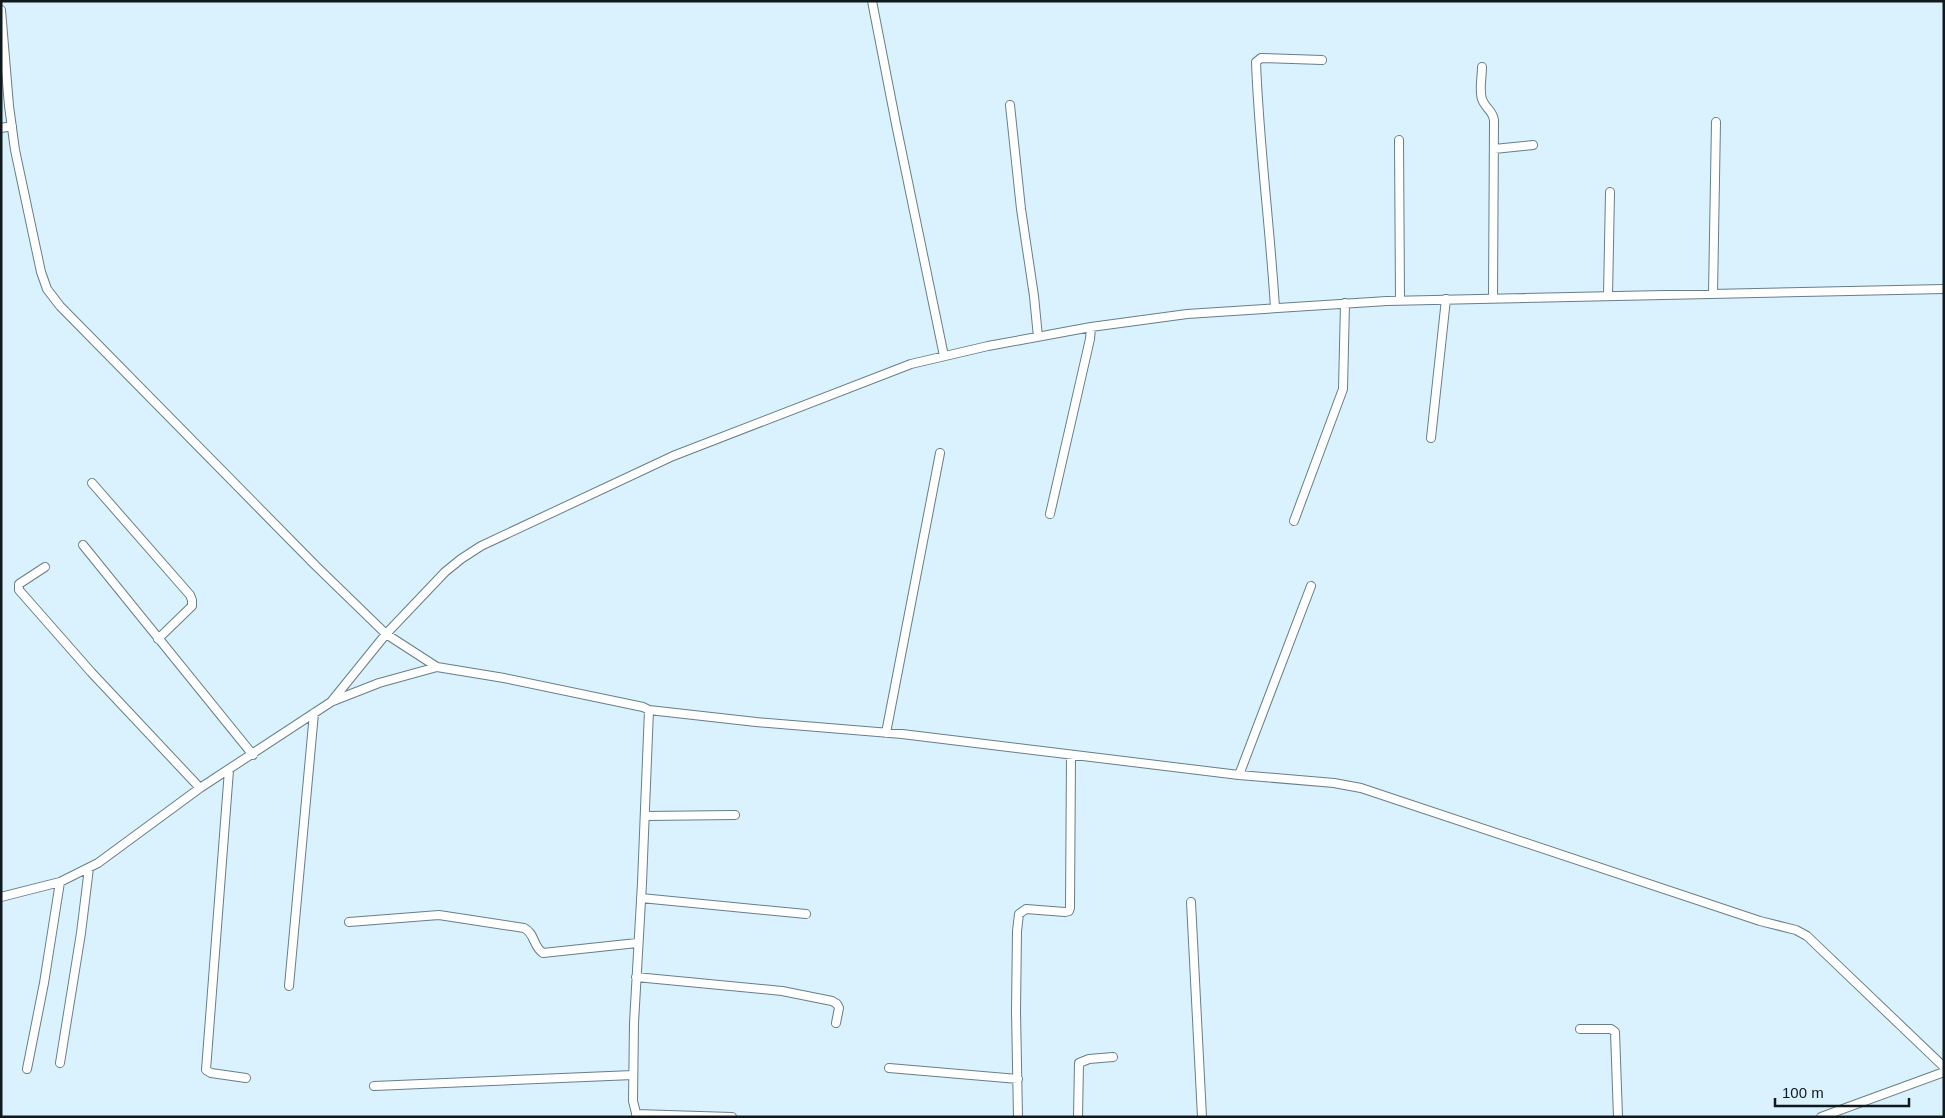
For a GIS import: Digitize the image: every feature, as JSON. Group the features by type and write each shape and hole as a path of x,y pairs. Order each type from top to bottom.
{"street":[{"path":"872,1 944,356"},
{"path":"1,10 12,126 23,192 41,272 52,296 316,566 386,634 437,667 504,678 643,706 649,710 756,722 886,733 1239,775 1325,782 1361,788 1760,920 1796,930 1807,936 1944,1067"},
{"path":"1275,308 1256,62 1261,58 1322,60"},
{"path":"1482,67 1483,102 1491,112 1494,120 1493,298"},
{"path":"1010,105 1021,209 1038,337"},
{"path":"1713,294 1716,122"},
{"path":"1,128 12,126"},
{"path":"1399,140 1400,300"},
{"path":"1494,149 1533,145"},
{"path":"1608,296 1610,192"},
{"path":"331,702 386,634 445,572 460,559 481,546 673,456 911,364 1091,327 1188,314 1400,300 1944,289"},
{"path":"1431,438 1446,300"},
{"path":"1294,521 1343,390 1345,303"},
{"path":"1050,514 1090,339 1091,327"},
{"path":"886,733 940,453"},
{"path":"92,483 190,595 192,606 158,639"},
{"path":"83,545 253,755"},
{"path":"45,567 19,584 19,590 97,678 200,788"},
{"path":"1239,775 1311,586"},
{"path":"1,897 60,882 89,868 200,788 331,702 379,683 437,667"},
{"path":"649,710 641,898 637,943 633,1101 637,1116 732,1117"},
{"path":"289,986 314,713"},
{"path":"1018,1117 1017,931 1019,914 1026,909 1065,912 1070,908 1071,754"},
{"path":"229,770 206,1070 210,1073 246,1078"},
{"path":"645,816 734,815"},
{"path":"60,1063 81,933 89,868"},
{"path":"27,1069 44,983 60,882"},
{"path":"641,898 806,914"},
{"path":"1191,902 1202,1117"},
{"path":"349,922 418,918 432,915 458,917 528,929 538,949 543,953 637,943"},
{"path":"636,977 782,991 832,1000 839,1008 836,1023"},
{"path":"1580,1029 1611,1029 1614,1032 1618,1117"},
{"path":"1078,1117 1079,1063 1089,1058 1113,1057"},
{"path":"889,1068 1018,1078"},
{"path":"1821,1117 1944,1072"},
{"path":"374,1086 634,1075"}]}
